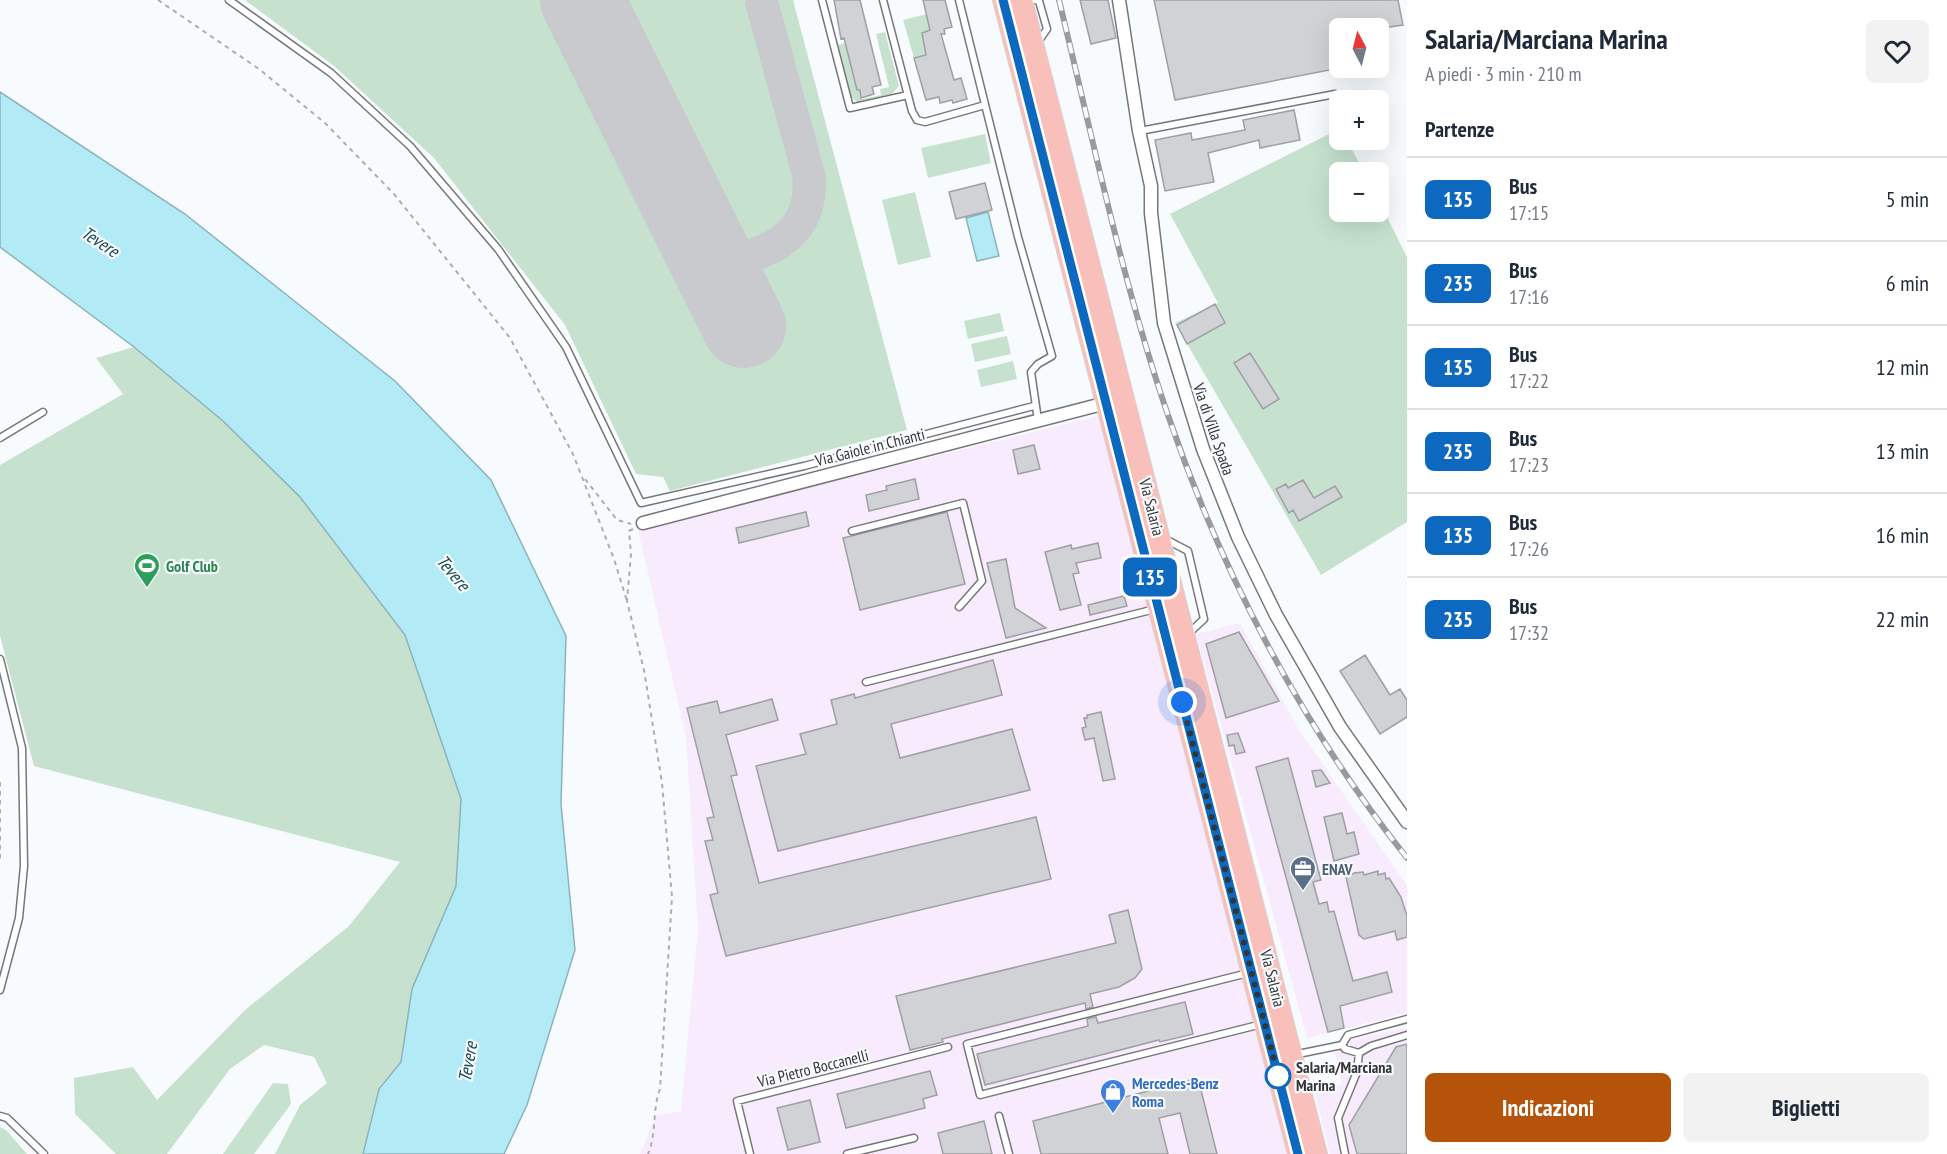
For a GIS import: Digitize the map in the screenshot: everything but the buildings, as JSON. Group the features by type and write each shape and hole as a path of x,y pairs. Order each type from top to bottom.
{"main road":[{"name":"Via Salaria","path":"1003,0 1298,1154"},
{"name":"Via Salaria","path":"1022,0 1317,1154"}],"street":[{"name":"Via di Villa Spada","path":"1119,0 1139,131 1151,186 1157,273 1167,337 1210,470 1238,537 1276,615 1340,728 1407,822"},
{"name":"Via Gaiole in Chianti","path":"643,523 1106,403"}],"lane":[{"path":"229,0 340,81 410,146 498,249 566,347 640,503 804,466 1034,406"},
{"path":"822,0 850,108 908,95"},
{"path":"883,0 908,95 917,120 925,122 985,105"},
{"path":"959,0 1018,237 1052,356 1038,364 1031,372 1034,406 1038,421"},
{"path":"1035,0 1039,1 1047,28 1035,47"},
{"path":"1139,131 1329,95"},
{"path":"0,438 43,412"},
{"path":"852,531 963,503 982,581 959,607"},
{"path":"866,682 1158,609"},
{"path":"0,659 22,748 24,866 19,918 0,990"},
{"path":"1252,972 967,1044 980,1095 1264,1023"},
{"path":"1292,1056 1342,1045 1348,1035 1407,1019"},
{"path":"1342,1045 1345,1049 1359,1053 1371,1046 1407,1035"},
{"name":"Via Pietro Boccanelli","path":"750,1154 736,1101 948,1047"},
{"path":"1345,1154 1338,1118 1357,1072 1359,1053"},
{"path":"0,1116 7,1118 45,1154"},
{"path":"999,1116 1009,1154"},
{"path":"847,1154 914,1138"}],"path":[{"path":"158,0 276,83 325,123 394,194 510,338 582,475 614,559 627,602 644,670 662,783 672,897 660,1089 656,1100 656,1123 648,1154"},
{"path":"582,475 617,520 628,524 643,523"},
{"path":"627,602 631,554 629,531 643,523"},
{"path":"0,782 0,863"}],"shaded area":[{"path":"1102,415 1287,1154 640,1154 656,1115 681,1111 698,929 686,737 638,530"},
{"path":"1240,623 1299,730 1407,885 1407,1013 1307,1038 1196,634"},
{"path":"1407,1027 1407,1154 1330,1154 1314,1089 1342,1085 1333,1044"}],"green space":[{"path":"245,0 545,0 723,350 778,324 755,280 756,269 802,236 815,216 819,202 822,184 773,0 793,0 907,430 670,491 663,477 636,474 565,325 434,158 334,66"},
{"path":"612,0 744,0 787,136 796,189 795,205 791,213 770,231 751,239 741,239 731,235"},
{"path":"927,14 930,30 922,33 926,55 914,58 903,20"},
{"path":"885,32 899,86 892,94 857,102 851,97 838,45 845,43 862,99 881,95 880,89 889,87 876,34"},
{"path":"985,134 991,163 928,178 921,148"},
{"path":"1329,134 1329,150 1352,150 1359,162 1329,162 1329,222 1389,221 1407,257 1407,522 1321,575 1175,323 1218,303 1170,214"},
{"path":"915,192 931,257 898,265 882,200"},
{"path":"1000,313 1004,331 968,339 964,321"},
{"path":"1007,336 1011,354 975,362 971,344"},
{"name":"Golf Club","path":"134,347 223,421 300,497 405,635 461,799 456,886 412,989 401,1062 379,1089 363,1154 275,1154 300,1105 327,1083 314,1057 264,1045 230,1069 167,1154 116,1154 75,1114 74,1078 133,1067 157,1100 245,1010 349,926 400,862 34,766 0,636 0,465 123,394 96,358"},
{"path":"1013,361 1017,379 981,387 977,370"},
{"path":"273,1083 288,1084 291,1104 254,1154 223,1154"},
{"path":"0,1127 6,1130 27,1154 0,1154"}],"water":[{"name":"Tevere","path":"0,92 185,214 395,381 491,480 566,636 561,804 575,950 527,1105 504,1154 363,1154 379,1089 401,1062 412,989 456,886 461,799 405,635 300,497 223,421 134,347 0,247"},
{"path":"988,212 999,256 977,261 966,218"}],"taxiway":[{"path":"703,243 717,255 730,259 753,255 779,243 789,235 803,216 807,204 809,176 761,0"}],"runway":[{"path":"582,0 744,326"}],"railway":[{"path":"1059,0 1109,210 1137,315 1152,367 1190,477 1241,592 1300,703 1369,808 1407,858"}],"bus line":[{"name":"135","path":"1003,0 1298,1154"}],"place":[{"name":"Golf Club","path":"147,589"},
{"name":"ENAV","path":"1303,892"},
{"name":"Salaria/Marciana Marina","path":"1278,1076"},
{"name":"Mercedes-Benz Roma","path":"1113,1115"}],"route":[{"path":"1182,702 1279,1079 1278,1076"}]}
